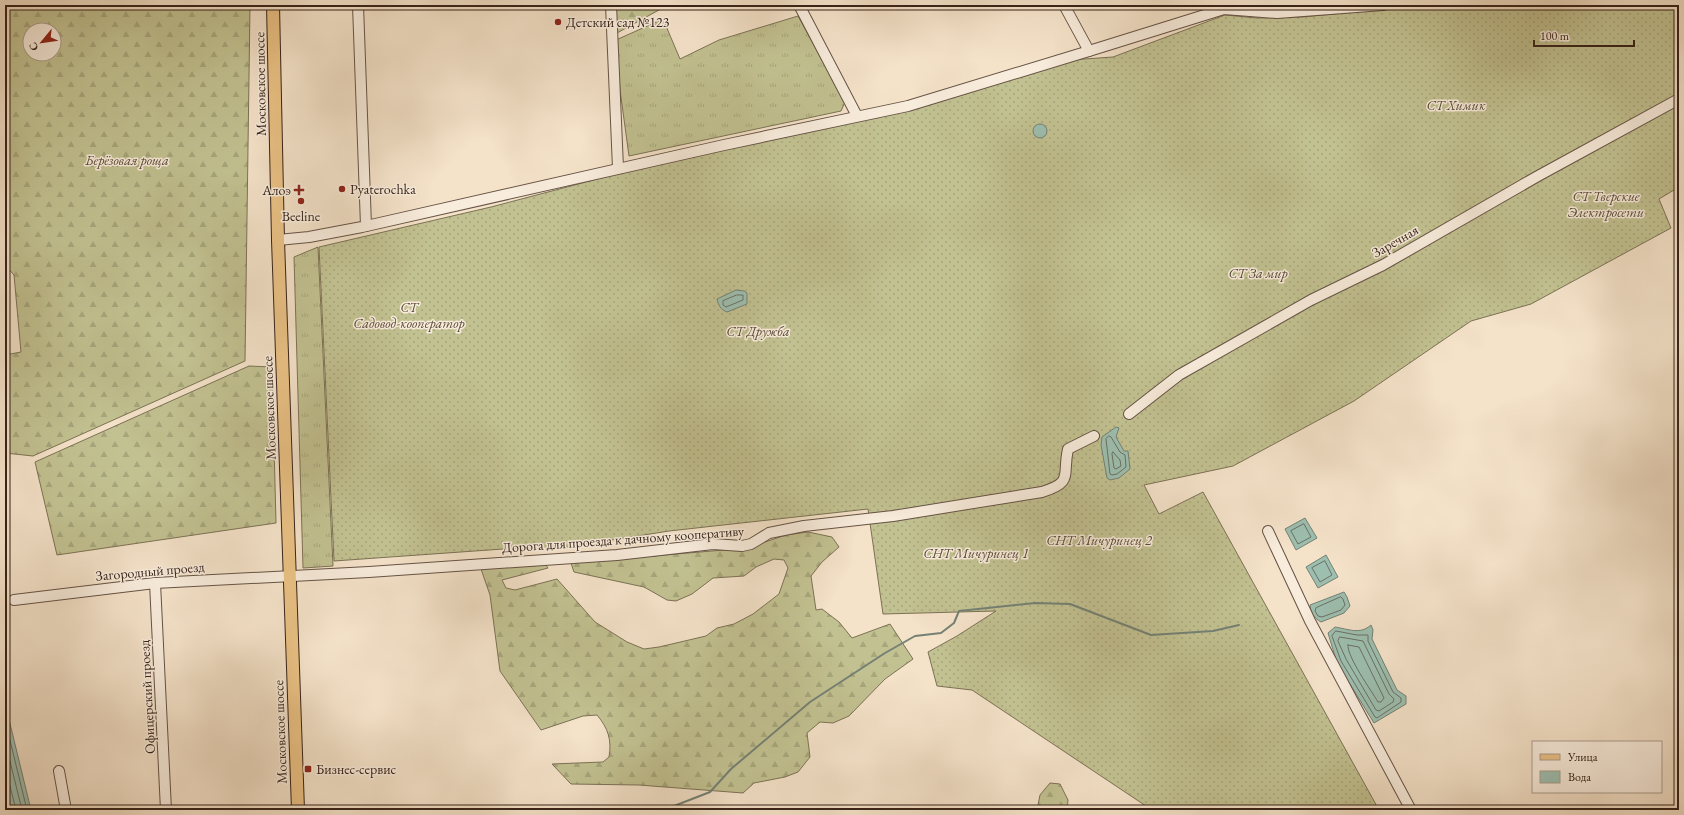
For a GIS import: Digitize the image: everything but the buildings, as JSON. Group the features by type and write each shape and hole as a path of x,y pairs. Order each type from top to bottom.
{"main road":[{"name":"Московское шоссе","path":"273,5 278,240 298,810"}],"street":[{"path":"358,5 366,226"},
{"path":"611,5 618,168"},
{"path":"799,5 857,116"},
{"path":"1064,5 1089,51"},
{"path":"278,240 317,236 366,226 618,168 640,165 908,106 1224,9 1277,13 1383,5"},
{"name":"Заречная","path":"1129,414 1179,375 1311,300 1382,265 1538,176 1679,99"},
{"name":"Дорога для проезда к дачному кооперативу","path":"290,576 618,555 713,544 742,546 751,544 769,533 804,526 893,516 1042,492 1062,484 1066,478 1068,449 1094,436"},
{"path":"1268,531 1310,621 1411,810"},
{"name":"Загородный проезд","path":"14,600 155,583 290,576"},
{"name":"Офицерский проезд","path":"155,583 166,810"},
{"path":"59,771 66,810"}],"green space":[{"name":"Берёзовая роща","path":"5,5 250,5 245,361 33,456 5,453 5,355 21,352 14,275 5,265"},
{"path":"616,5 668,5 617,33"},
{"path":"1433,5 1679,5 1679,187 1659,199 1671,228 1531,304 1471,321 1354,401 1233,466 1144,485 1159,514 1203,492 1379,810 1152,810 972,690 937,686 928,652 957,636 996,611 883,614 868,509 669,531 555,549 503,549 334,561 319,247 491,207 742,141 903,107 1055,61 1113,57 1225,15 1257,18 1301,17"},
{"path":"798,16 845,102 841,111 629,156 620,90 616,40 663,19 680,59 719,40"},
{"path":"318,247 333,566 303,568 294,257"},
{"path":"249,366 272,367 276,523 57,555 35,462"},
{"path":"808,532 832,537 839,547 822,562 811,576 816,610 822,609 839,622 852,638 890,624 913,659 885,679 849,716 833,723 820,722 807,733 810,757 798,772 785,777 754,783 743,793 639,785 571,784 552,764 603,762 609,757 610,745 608,734 597,715 583,716 541,730 500,671 490,595 481,569 545,564 548,568 502,580 506,588 515,590 557,579 595,622 627,642 644,649 706,636 717,628 734,624 753,614 779,594 788,568 784,560 774,559 756,567 744,576 713,578 692,594 676,601 667,600 644,587 574,572 571,563 747,548 786,535"},
{"path":"1050,783 1060,784 1068,800 1067,810 1037,810 1040,795"},
{"path":"591,806 625,808 625,810 591,810"}],"water":[{"path":"1040,124 1045,126 1047,131 1045,136 1040,138 1035,136 1033,131 1035,126"},
{"path":"736,290 747,293 747,304 727,312 723,310 718,304 717,299"},
{"path":"1116,427 1119,428 1116,437 1124,451 1128,451 1130,469 1119,478 1110,480 1107,478 1101,445 1102,437"},
{"path":"1305,518 1317,538 1296,550 1285,529"},
{"path":"1326,555 1338,577 1318,588 1306,567"},
{"path":"1344,592 1350,606 1344,613 1321,622 1315,617 1311,611 1310,605"},
{"path":"1371,625 1373,630 1372,639 1397,690 1406,696 1406,704 1374,723 1337,663 1328,633 1335,627 1358,631"},
{"path":"5,703 31,810 5,810"}],"waterway":[{"path":"657,810 674,806 710,792 731,769 810,702 885,653 915,636 941,633 954,623 959,611 1035,603 1070,604 1151,635 1213,631 1239,625"}],"place":[{"name":"Детский сад №123","path":"558,22"},
{"name":"Pyaterochka","path":"342,189"},
{"name":"Алоэ","path":"299,190"},
{"name":"Beeline","path":"301,201"},
{"name":"Бизнес-сервис","path":"308,769"}],"park label":[{"name":"СТ Химик","path":"1456,105"},
{"name":"СТ Тверские Электросети","path":"1606,204"},
{"name":"СТ За мир","path":"1258,273"},
{"name":"СТ Садовод-кооператор","path":"409,316"},
{"name":"СТ Дружба","path":"758,331"},
{"name":"СНТ Мичуринец 2","path":"1099,540"},
{"name":"СНТ Мичуринец 1","path":"976,553"}]}
